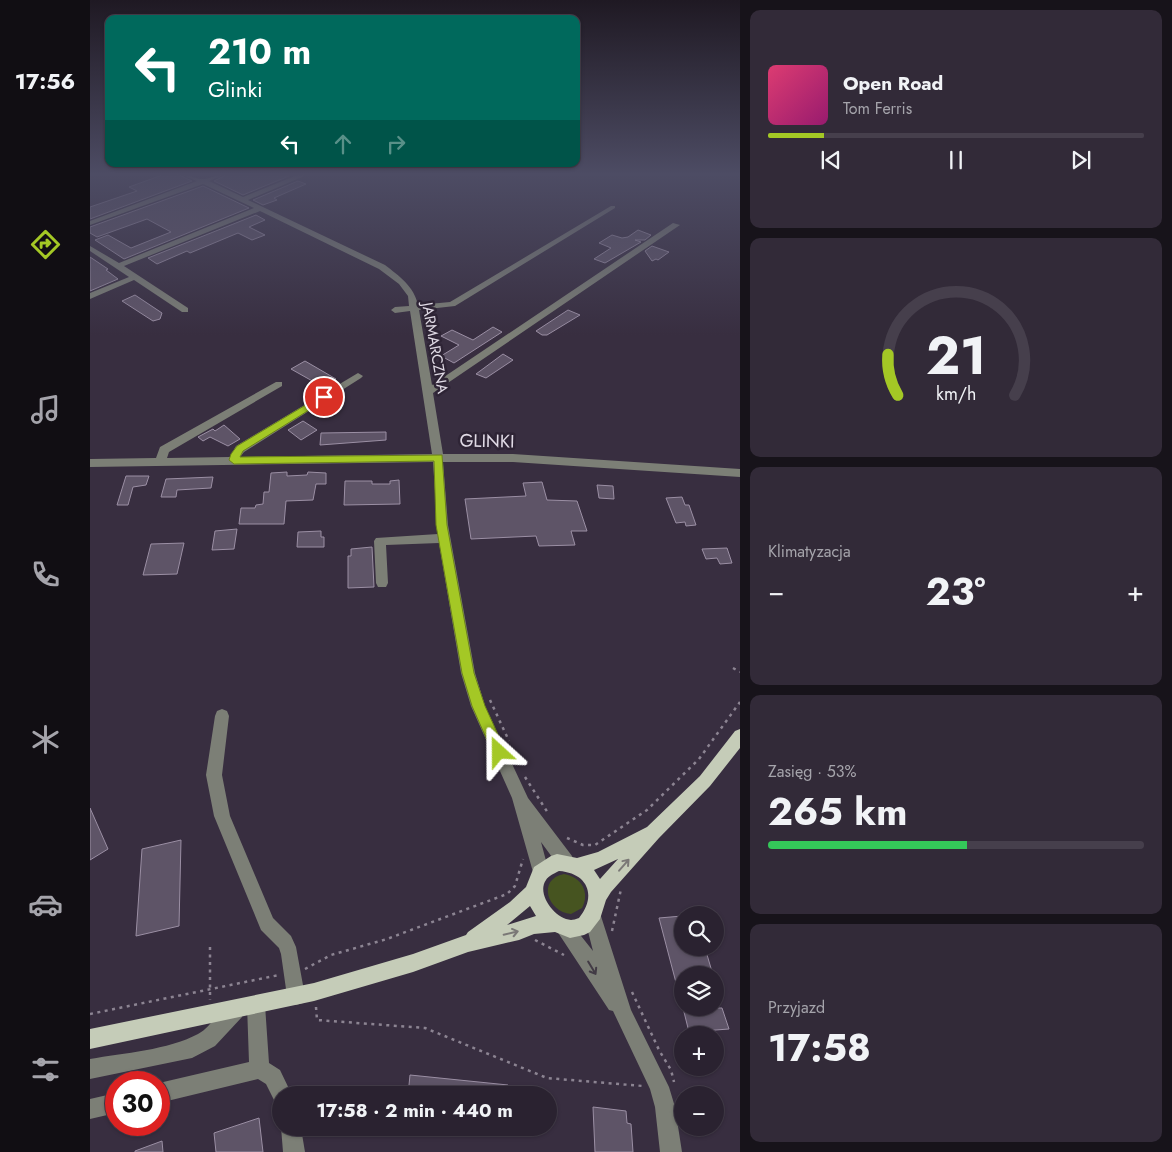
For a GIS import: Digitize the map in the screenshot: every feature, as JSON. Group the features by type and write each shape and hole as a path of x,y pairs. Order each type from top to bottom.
{"main road":[{"path":"90,1039 305,994 404,966 468,943 543,923 559,926 581,926 595,907 604,886 653,832 705,781 740,736"},
{"path":"559,926 540,910 534,891 536,880 548,865 556,862 572,864 653,832"},
{"path":"572,864 592,880 595,907"},
{"path":"468,943 516,908 534,891"}],"street":[{"path":"118,266 212,228"},
{"name":"JARMARCZNA","path":"300,228 390,272 407,288 415,308 439,458 444,538 468,673 478,706 542,844 541,872"},
{"path":"394,310 452,304 579,228"},
{"path":"428,392 672,228"},
{"path":"90,248 185,310"},
{"path":"90,296 135,277"},
{"path":"234,460 240,449 358,376"},
{"path":"160,462 164,450 279,384"},
{"name":"GLINKI","path":"90,463 439,458 560,460 740,473"},
{"path":"382,583 380,541 444,538"},
{"path":"222,716 214,775 222,816 268,924 285,942 290,953 293,972 305,994"},
{"path":"542,844 572,864"},
{"path":"595,907 597,935 623,1013"},
{"path":"559,926 623,1013 667,1087 666,1107 671,1152"},
{"path":"256,1005 259,1069"},
{"path":"90,1069 186,1051 208,1039 235,1010"},
{"path":"170,1090 259,1069 274,1077 278,1086"},
{"path":"90,1109 105,1106"},
{"path":"292,1136 294,1152"}],"path":[{"path":"733,668 740,672"},
{"path":"487,694 506,733 511,748"},
{"path":"90,1014 308,968 331,955 387,939 507,894 514,886 524,853 561,834 597,853 685,774 722,730 740,702"},
{"path":"523,773 552,819"},
{"path":"611,934 621,890 620,883 613,876"},
{"path":"210,947 210,1015"},
{"path":"305,994 318,1020 425,1028 547,1078 667,1087 671,1070 659,1050 629,984"}],"green space":[{"path":"564,874 576,878 585,891 582,908 571,914 556,908 548,895 550,882"}],"building":[{"path":"90,228 123,228 97,237 90,233"},
{"path":"163,228 201,228 124,259 95,240 108,235 131,248 171,232"},
{"path":"224,228 251,228 265,235 252,240 238,233 190,253 187,251 157,264 148,258"},
{"path":"638,230 651,235 645,240 635,240 641,242 605,263 594,259 611,248 599,243 612,235 622,238 628,237"},
{"path":"652,246 669,252 658,260 652,261 645,251"},
{"path":"90,257 108,269 106,270 118,279 90,291"},
{"path":"135,295 162,313 160,319 153,321 122,301"},
{"path":"568,310 580,315 547,335 542,335 536,331"},
{"path":"493,327 502,332 454,363 441,356 459,345 441,336 452,330 473,340"},
{"path":"503,354 513,360 486,378 476,374"},
{"path":"305,361 336,379 323,387 291,369"},
{"path":"303,421 317,430 301,440 288,430"},
{"path":"224,425 240,439 228,446 210,437 203,441 198,437 213,429 215,431"},
{"path":"386,432 386,440 320,445 321,433"},
{"path":"287,472 287,476 307,475 308,472 326,473 326,484 316,484 313,500 286,501 284,524 239,524 241,508 255,508 256,505 263,504 264,492 269,492 271,473"},
{"path":"126,476 149,476 146,485 133,487 128,505 117,505"},
{"path":"213,477 211,488 177,490 176,497 161,497 166,479"},
{"path":"399,480 400,504 344,505 345,481 372,481 372,484 390,484 390,481"},
{"path":"542,482 547,500 577,501 587,531 571,531 575,545 539,546 536,536 471,539 465,499 526,496 523,483"},
{"path":"597,485 613,486 614,499 599,498"},
{"path":"682,497 685,505 689,505 696,525 686,526 685,522 676,523 666,498"},
{"path":"237,529 234,549 212,550 215,531"},
{"path":"321,531 321,537 324,537 324,547 297,547 298,532"},
{"path":"184,543 177,574 143,575 151,544"},
{"path":"372,547 374,587 348,588 348,556 351,556 351,549"},
{"path":"727,548 732,563 720,564 717,558 706,559 702,549"},
{"path":"90,808 108,849 90,860"},
{"path":"181,840 179,926 136,936 142,849"},
{"path":"674,917 674,956 707,956 710,966 674,966 674,975 659,918"},
{"path":"724,1014 729,1029 724,1029 724,1026 688,1026 685,1016 724,1016"},
{"path":"410,1075 508,1085 508,1086 409,1086"},
{"path":"593,1107 626,1111 627,1123 631,1124 633,1152 595,1152"},
{"path":"259,1118 263,1152 216,1152 214,1133"},
{"path":"162,1141 163,1152 135,1152 135,1151"}],"route":[{"path":"324,397 237,451 234,460 439,458 442,525 468,673 478,706 499,752"}]}
